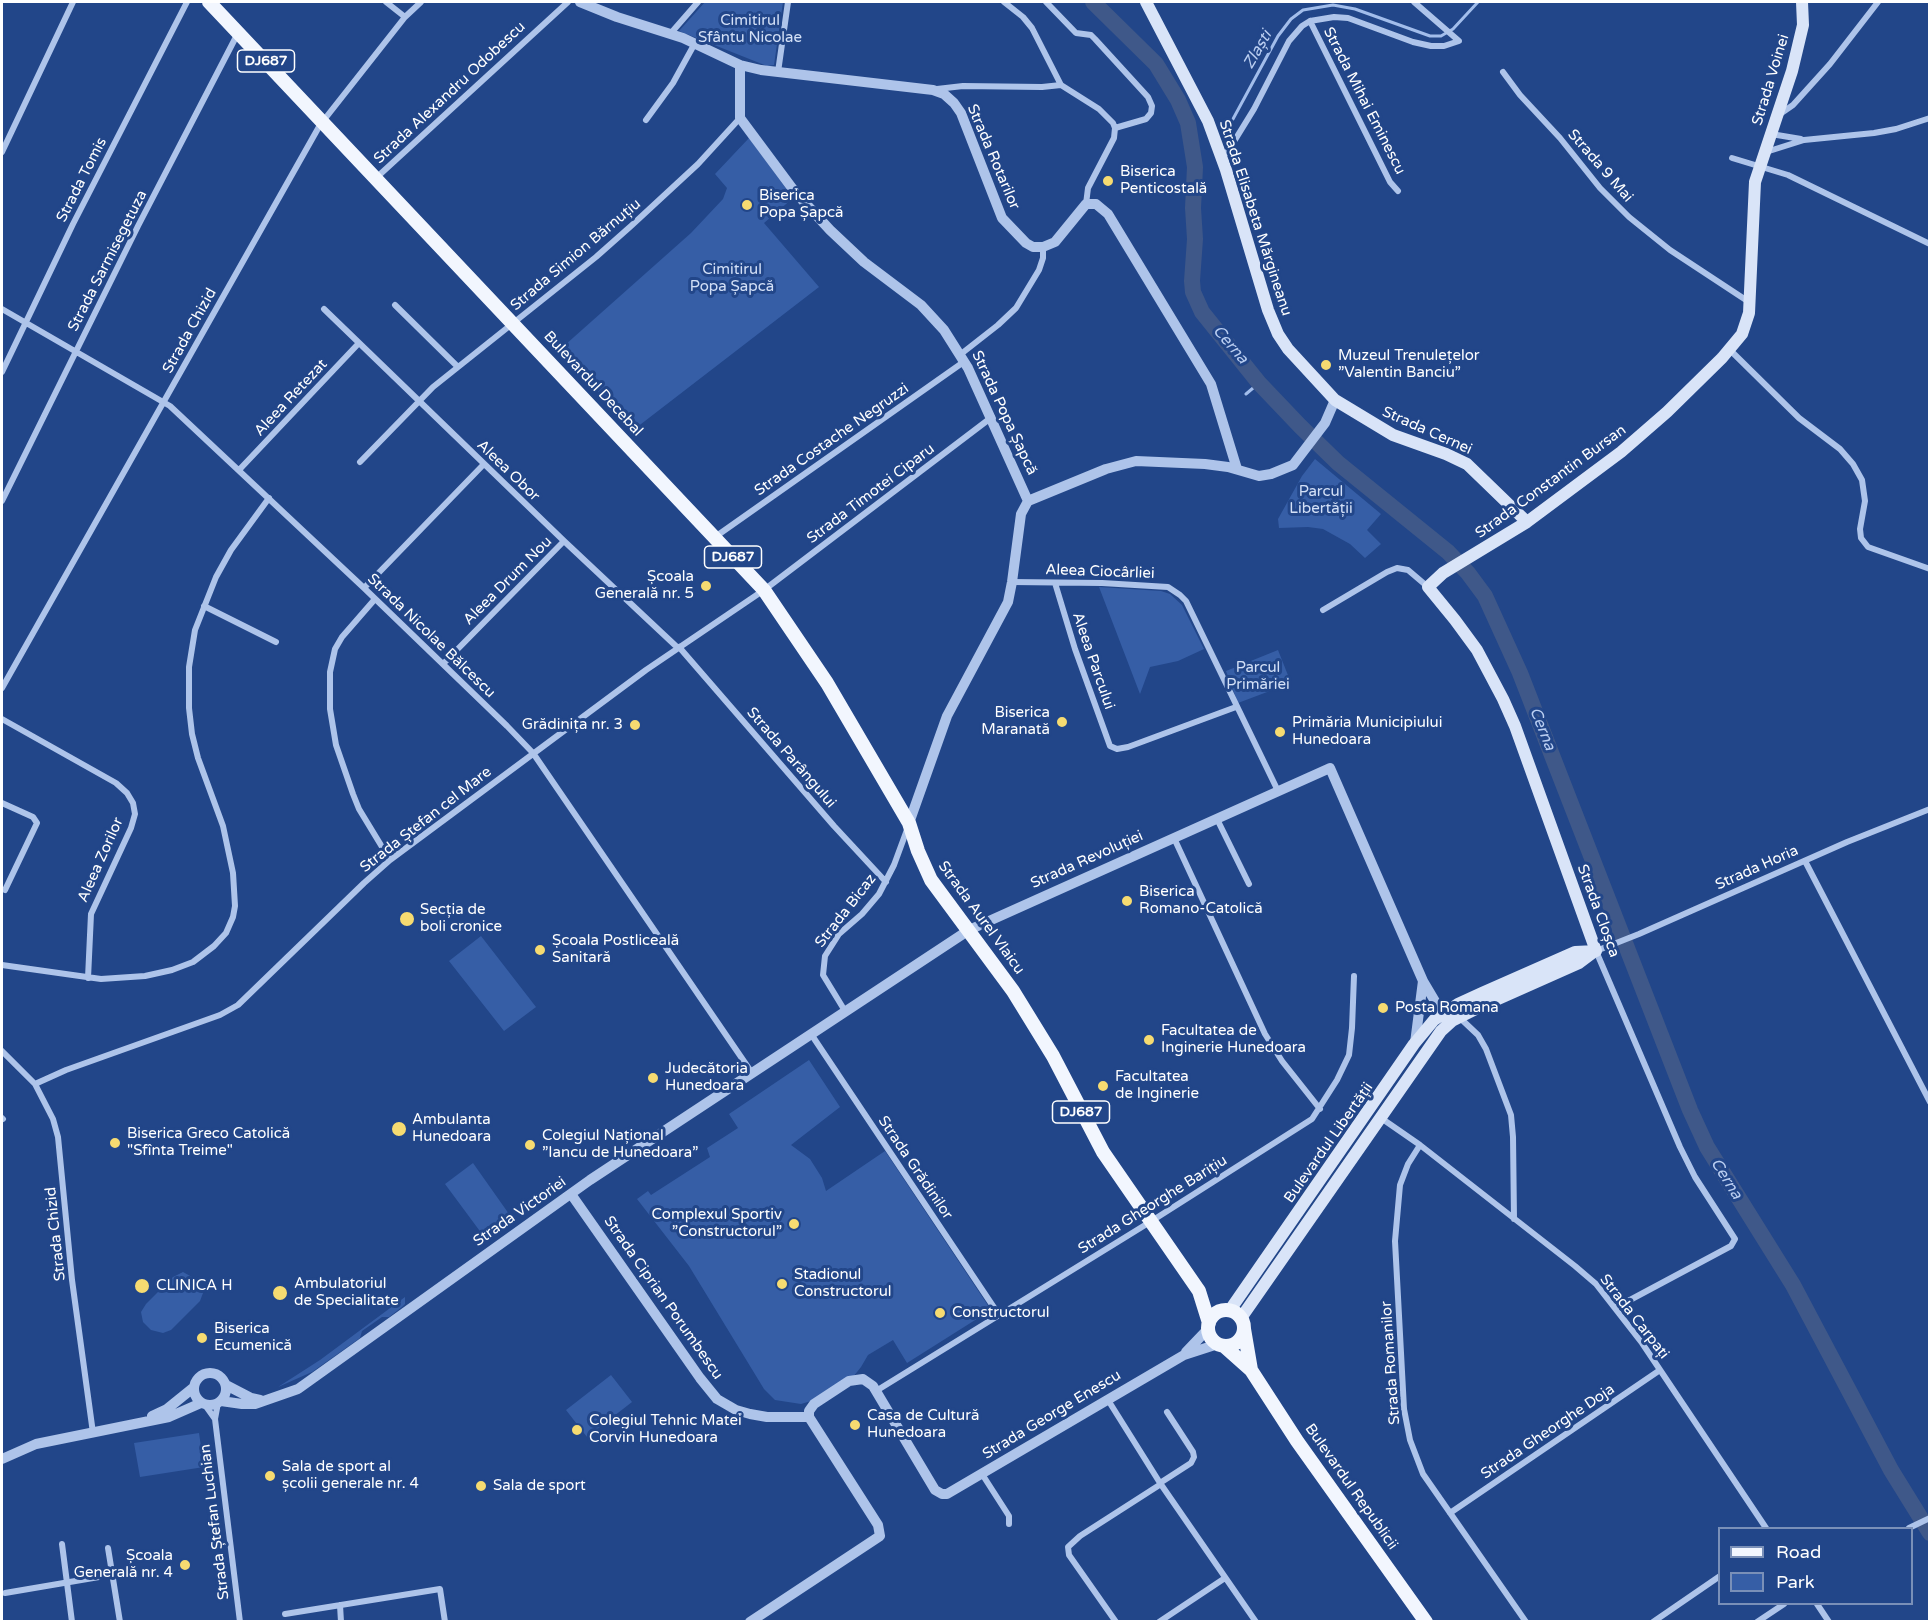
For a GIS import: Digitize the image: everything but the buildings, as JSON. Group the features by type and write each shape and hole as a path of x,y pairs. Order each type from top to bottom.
{"main road":[{"name":"Bulevardul Decebal","path":"209,2 514,323 764,591 821,675 909,823"},
{"name":"Strada Elisabeta Mărgineanu","path":"1146,2 1208,121 1222,158 1273,323 1298,363 1335,400"},
{"name":"Strada Voinei","path":"1759,166 1778,115 1799,44 1803,25 1802,2"},
{"name":"Strada Constantin Bursan","path":"1428,587 1443,573 1527,522 1594,473 1643,434 1730,350 1746,327 1750,303 1753,197 1759,166"},
{"name":"Strada Cernei","path":"1335,400 1387,432 1467,464 1527,522"},
{"name":"Strada Cloșca","path":"1428,587 1477,651 1503,699 1602,949"},
{"name":"Strada Aurel Vlaicu","path":"909,823 924,868 998,969 1048,1047 1103,1152 1198,1291 1209,1326"},
{"path":"1414,1044 1434,1020 1446,1011 1575,952 1602,949"},
{"name":"Bulevardul Libertății","path":"1235,1317 1381,1118 1438,1035 1460,1017 1579,963 1602,949"},
{"name":"Bulevardul Libertății","path":"1235,1317 1414,1044"},
{"name":"Strada Aurel Vlaicu","path":"1198,1291 1235,1317"},
{"path":"1209,1326 1215,1313 1235,1317 1240,1340 1230,1345 1221,1345"},
{"name":"Bulevardul Republicii","path":"1235,1317 1251,1370 1297,1441 1426,1622"},
{"name":"DJ687","path":"1209,1326 1213,1340 1221,1345"},
{"name":"Bulevardul Republicii","path":"1221,1345 1251,1370"}],"street":[{"path":"2,152 73,2"},
{"name":"Strada Tomis","path":"2,372 73,224 187,2"},
{"path":"386,2 405,17"},
{"name":"Strada Chizid","path":"2,688 323,121 405,17 421,2"},
{"name":"Strada Alexandru Odobescu","path":"376,178 568,2"},
{"path":"580,2 617,17 671,33 740,65 778,72 933,90 963,86 1042,87 1061,85"},
{"path":"671,33 698,2"},
{"path":"778,72 788,2"},
{"path":"1004,2 1023,17 1032,28 1061,85 1100,109 1115,128 1114,138 1088,188 1086,204 1059,238 1043,247"},
{"path":"1046,2 1076,33 1091,35 1148,97 1152,106 1151,113 1146,119 1115,128"},
{"path":"1222,158 1254,109 1289,41 1302,26 1310,21 1334,17 1348,18 1413,42 1431,46 1444,46 1459,41 1414,2"},
{"path":"1778,115 1793,105 1830,64 1878,2"},
{"name":"Strada Mihai Eminescu","path":"1310,21 1390,182 1398,191"},
{"name":"Strada Sarmisegetuza","path":"2,501 238,32"},
{"path":"646,120 673,83 695,43"},
{"path":"740,65 740,118"},
{"name":"Strada 9 Mai","path":"1503,72 1607,196 1629,217 1670,250 1750,303"},
{"name":"Strada Rotarilor","path":"933,90 949,99 961,113 997,209 1007,226 1026,243 1033,247 1043,247"},
{"name":"Strada Simion Bărnuțiu","path":"360,462 433,387 596,257 631,226 698,164 740,118"},
{"name":"Strada Popa Șapcă","path":"740,118 811,210 864,262 921,304 944,330 963,358 992,417 1028,501"},
{"path":"1764,152 1804,140 1896,129 1929,118"},
{"path":"1771,134 1804,140"},
{"path":"1732,158 1788,176 1929,244"},
{"path":"1086,204 1099,205 1108,214 1203,370 1215,394 1237,469"},
{"name":"Strada Costache Negruzzi","path":"714,538 963,358 1016,308 1039,270 1043,258 1043,247"},
{"path":"395,305 459,367"},
{"name":"Strada Nicolae Bălcescu","path":"2,309 165,401 364,588 533,753 752,1073"},
{"name":"Aleea Obor","path":"324,309 564,541 679,647"},
{"name":"Aleea Retezat","path":"239,470 359,343"},
{"path":"1730,350 1799,418 1840,449 1853,464 1862,480 1865,501 1860,529 1861,538 1868,547 1929,569"},
{"path":"909,823 948,716 1002,615 1012,582 1018,527 1021,514 1028,501 1106,469 1136,461 1205,464 1264,475 1287,467 1297,460 1325,423 1335,400"},
{"name":"Strada Timotei Ciparu","path":"764,591 992,417"},
{"path":"364,588 484,464"},
{"path":"2,964 88,978 129,978 161,973 183,967 202,956 221,940 231,926 235,899 228,843 198,758 192,734 189,708 189,667 191,645 216,577 231,550 269,498"},
{"name":"Aleea Drum Nou","path":"443,664 564,541"},
{"path":"1323,610 1397,568 1408,570 1428,587"},
{"name":"Aleea Ciocârliei","path":"1012,582 1168,587 1175,590 1186,602 1278,791"},
{"name":"Aleea Parcului","path":"1055,583 1110,746 1117,749 1128,747 1236,707"},
{"name":"Strada Ștefan cel Mare","path":"35,1084 66,1070 230,1011 250,995 390,860 679,647 764,591"},
{"path":"375,599 335,649 330,672 329,699 336,745 350,787 359,809 390,860"},
{"path":"204,606 276,642"},
{"name":"Strada Parângului","path":"679,647 834,826 886,882"},
{"name":"Aleea Zorilor","path":"2,719 116,783 127,793 133,803 135,814 131,828 91,914 88,978"},
{"name":"Strada Revoluției","path":"969,930 1330,768 1423,981"},
{"path":"2,803 33,817 38,823 5,890"},
{"name":"Strada Horia","path":"1602,949 1929,809"},
{"path":"1217,819 1249,884"},
{"name":"Strada Bicaz","path":"845,1011 823,975 822,966 825,956 839,934 870,906 886,882 909,823"},
{"path":"1174,838 1265,1034 1282,1061 1320,1109"},
{"path":"1805,861 1929,1102"},
{"name":"Strada Victoriei","path":"2,1459 36,1444 169,1417 203,1404 220,1402 249,1404 270,1400 298,1389 571,1194 969,930"},
{"name":"Strada Cloșca","path":"1602,949 1680,1147 1695,1177 1735,1236 1735,1242 1731,1246 1615,1308"},
{"name":"Strada Gheorghe Barițiu","path":"876,1391 1312,1119 1344,1068 1352,1028 1354,976"},
{"path":"1423,981 1439,1008 1460,1017 1478,1035 1486,1049 1510,1115 1513,1137 1514,1219"},
{"name":"Bulevardul Libertății","path":"1414,1044 1423,981"},
{"name":"Strada Grădinilor","path":"811,1034 999,1316"},
{"name":"Strada Chizid","path":"2,1051 35,1084 53,1119 58,1137 72,1280 93,1433"},
{"name":"Strada Carpați","path":"1381,1118 1420,1145 1585,1274 1615,1308 1660,1370 1765,1527"},
{"name":"Strada Romanilor","path":"1420,1145 1403,1175 1398,1195 1395,1241 1404,1409 1410,1440 1418,1465 1526,1622"},
{"name":"Strada Ciprian Porumbescu","path":"571,1194 717,1399 750,1414 767,1417 809,1417"},
{"name":"Strada George Enescu","path":"1184,1355 1209,1326"},
{"name":"Strada George Enescu","path":"876,1391 935,1490 946,1494 1184,1355 1221,1345"},
{"name":"Strada Gheorghe Doja","path":"1450,1513 1660,1370"},
{"name":"Strada Victoriei","path":"148,1421 193,1388 197,1378 206,1374 216,1375 226,1386 251,1398 270,1400"},
{"path":"750,1622 878,1538 881,1533 809,1417 809,1411 814,1404 849,1381 863,1379 876,1391"},
{"path":"220,1402 226,1386"},
{"path":"193,1388 197,1400 203,1404"},
{"path":"1108,1400 1161,1483 1256,1622"},
{"name":"Strada Ștefan Luchian","path":"220,1402 215,1419 239,1621"},
{"name":"Strada Ștefan Luchian","path":"203,1404 215,1419"},
{"path":"1116,1622 1069,1555 1068,1547 1080,1536 1191,1462 1194,1457 1193,1452 1167,1412"},
{"path":"982,1474 1009,1516 1009,1524"},
{"path":"1911,1527 1929,1518"},
{"path":"62,1544 72,1622"},
{"path":"108,1548 120,1622"},
{"path":"5,1593 99,1577"},
{"path":"1653,1622 1718,1577"},
{"path":"1159,1622 1225,1578"},
{"path":"285,1614 440,1589 445,1622"},
{"path":"340,1605 342,1622"},
{"path":"1757,1622 1782,1605"},
{"path":"1818,1605 1829,1622"},
{"path":"231,1622 239,1621"}],"green space":[{"name":"Cimitirul Sfântu Nicolae","path":"705,2 783,2 774,65 767,66 679,31"},
{"name":"Cimitirul Popa Șapcă","path":"749,138 793,198 764,223 819,287 632,431 563,352 565,345 691,233 723,199 727,188 715,174"},
{"name":"Parcul Libertății","path":"1315,459 1381,514 1367,530 1381,544 1365,558 1350,544 1323,529 1279,528 1278,519 1302,476"},
{"path":"1099,587 1161,591 1170,594 1182,605 1204,649 1178,661 1150,667 1140,694"},
{"name":"Parcul Primăriei","path":"1278,650 1291,683 1238,703 1226,671"},
{"path":"481,936 536,1007 504,1031 449,961"},
{"name":"Complexul Sportiv ”Constructorul”","path":"809,1060 840,1107 791,1145 810,1159 822,1178 826,1191 885,1151 991,1310 907,1363 893,1340 868,1355 853,1377 811,1401 801,1404 775,1400 764,1389 689,1266 637,1199 648,1191 651,1195 710,1157 707,1148 738,1128 729,1114"},
{"path":"473,1163 509,1214 482,1234 445,1184"},
{"path":"183,1272 201,1286 203,1293 200,1301 171,1330 163,1333 151,1330 143,1322 141,1312 173,1277"},
{"path":"405,1297 405,1304 402,1307 389,1317 382,1317 362,1331 360,1338 312,1372 278,1387 320,1360"},
{"path":"611,1375 632,1402 587,1437 566,1410"},
{"path":"199,1433 204,1467 140,1477 134,1443"}],"waterway":[{"name":"Cerna","path":"1093,2 1156,64 1178,100 1188,123 1195,167 1193,208 1195,239 1192,281 1193,292 1202,312 1259,383 1300,426 1338,463 1448,552 1485,596 1520,673 1690,1110 1707,1147 1793,1285 1891,1470 1930,1533"},
{"name":"Zlaști","path":"1233,119 1278,36 1291,19 1303,10 1333,5 1355,9 1430,36 1441,36 1453,29 1478,2"},
{"path":"1246,394 1259,383"}],"place":[{"name":"Biserica Penticostală","path":"1108,181"},
{"name":"Biserica Popa Șapcă","path":"747,205"},
{"name":"Muzeul Trenulețelor ”Valentin Banciu”","path":"1326,365"},
{"name":"Școala Generală nr. 5","path":"706,586"},
{"name":"Biserica Maranată","path":"1062,722"},
{"name":"Grădinița nr. 3","path":"635,725"},
{"name":"Primăria Municipiului Hunedoara","path":"1280,732"},
{"name":"Biserica Romano-Catolică","path":"1127,901"},
{"name":"Secția de boli cronice","path":"407,919"},
{"name":"Școala Postliceală Sanitară","path":"540,950"},
{"name":"Posta Romana","path":"1383,1008"},
{"name":"Facultatea de Inginerie Hunedoara","path":"1149,1040"},
{"name":"Judecătoria Hunedoara","path":"653,1078"},
{"name":"Facultatea de Inginerie","path":"1103,1086"},
{"name":"Ambulanta Hunedoara","path":"399,1129"},
{"name":"Biserica Greco Catolică \"Sfînta Treime\"","path":"115,1143"},
{"name":"Colegiul Național ”Iancu de Hunedoara”","path":"530,1145"},
{"name":"Complexul Sportiv ”Constructorul”","path":"794,1224"},
{"name":"Stadionul Constructorul","path":"782,1284"},
{"name":"CLINICA H","path":"142,1286"},
{"name":"Ambulatoriul de Specialitate","path":"280,1293"},
{"name":"Constructorul","path":"940,1313"},
{"name":"Biserica Ecumenică","path":"202,1338"},
{"name":"Casa de Cultură Hunedoara","path":"855,1425"},
{"name":"Colegiul Tehnic Matei Corvin Hunedoara","path":"577,1430"},
{"name":"Sala de sport al școlii generale nr. 4","path":"270,1476"},
{"name":"Sala de sport","path":"481,1486"},
{"name":"Școala Generală nr. 4","path":"185,1565"}]}
